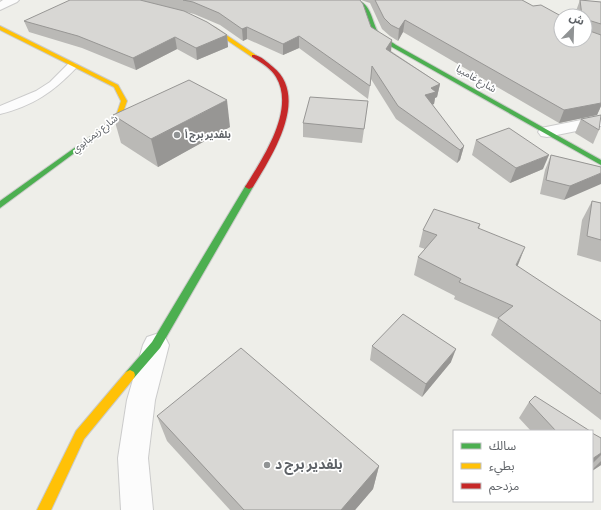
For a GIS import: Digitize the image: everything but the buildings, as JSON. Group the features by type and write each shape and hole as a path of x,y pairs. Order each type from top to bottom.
{"street":[{"path":"0,6 13,0"},
{"name":"شارع غامبيا","path":"355,0 363,5 369,14 376,34 394,46 601,164"},
{"path":"44,510 80,435 156,345 267,157 284,116 285,95 283,85 278,75 237,43 214,29 196,21"},
{"name":"شارع زيمبابوي","path":"0,205 119,117 124,107 124,97 116,86 72,66 1,28"},
{"path":"547,132 601,121"},
{"path":"137,510 133,458 141,400 156,345"}],"lane":[{"path":"0,110 40,94 54,84 72,66"}],"traffic: fast":[{"path":"355,0 363,5 369,14 376,34 394,46 601,163"},
{"path":"0,205 94,136"},
{"path":"130,375 156,345 249,187"}],"traffic: slow":[{"path":"202,24 214,29 254,56"},
{"path":"0,28 116,86 124,101 119,117 94,136"},
{"path":"44,510 80,435 130,375"}],"traffic: jam":[{"path":"249,187 264,163 278,132 283,117 285,102 284,87 278,75 254,56"}],"place":[{"name":"بلفدير برج أ","path":"177,135"},
{"name":"بلفدير برج د","path":"267,465"}]}
